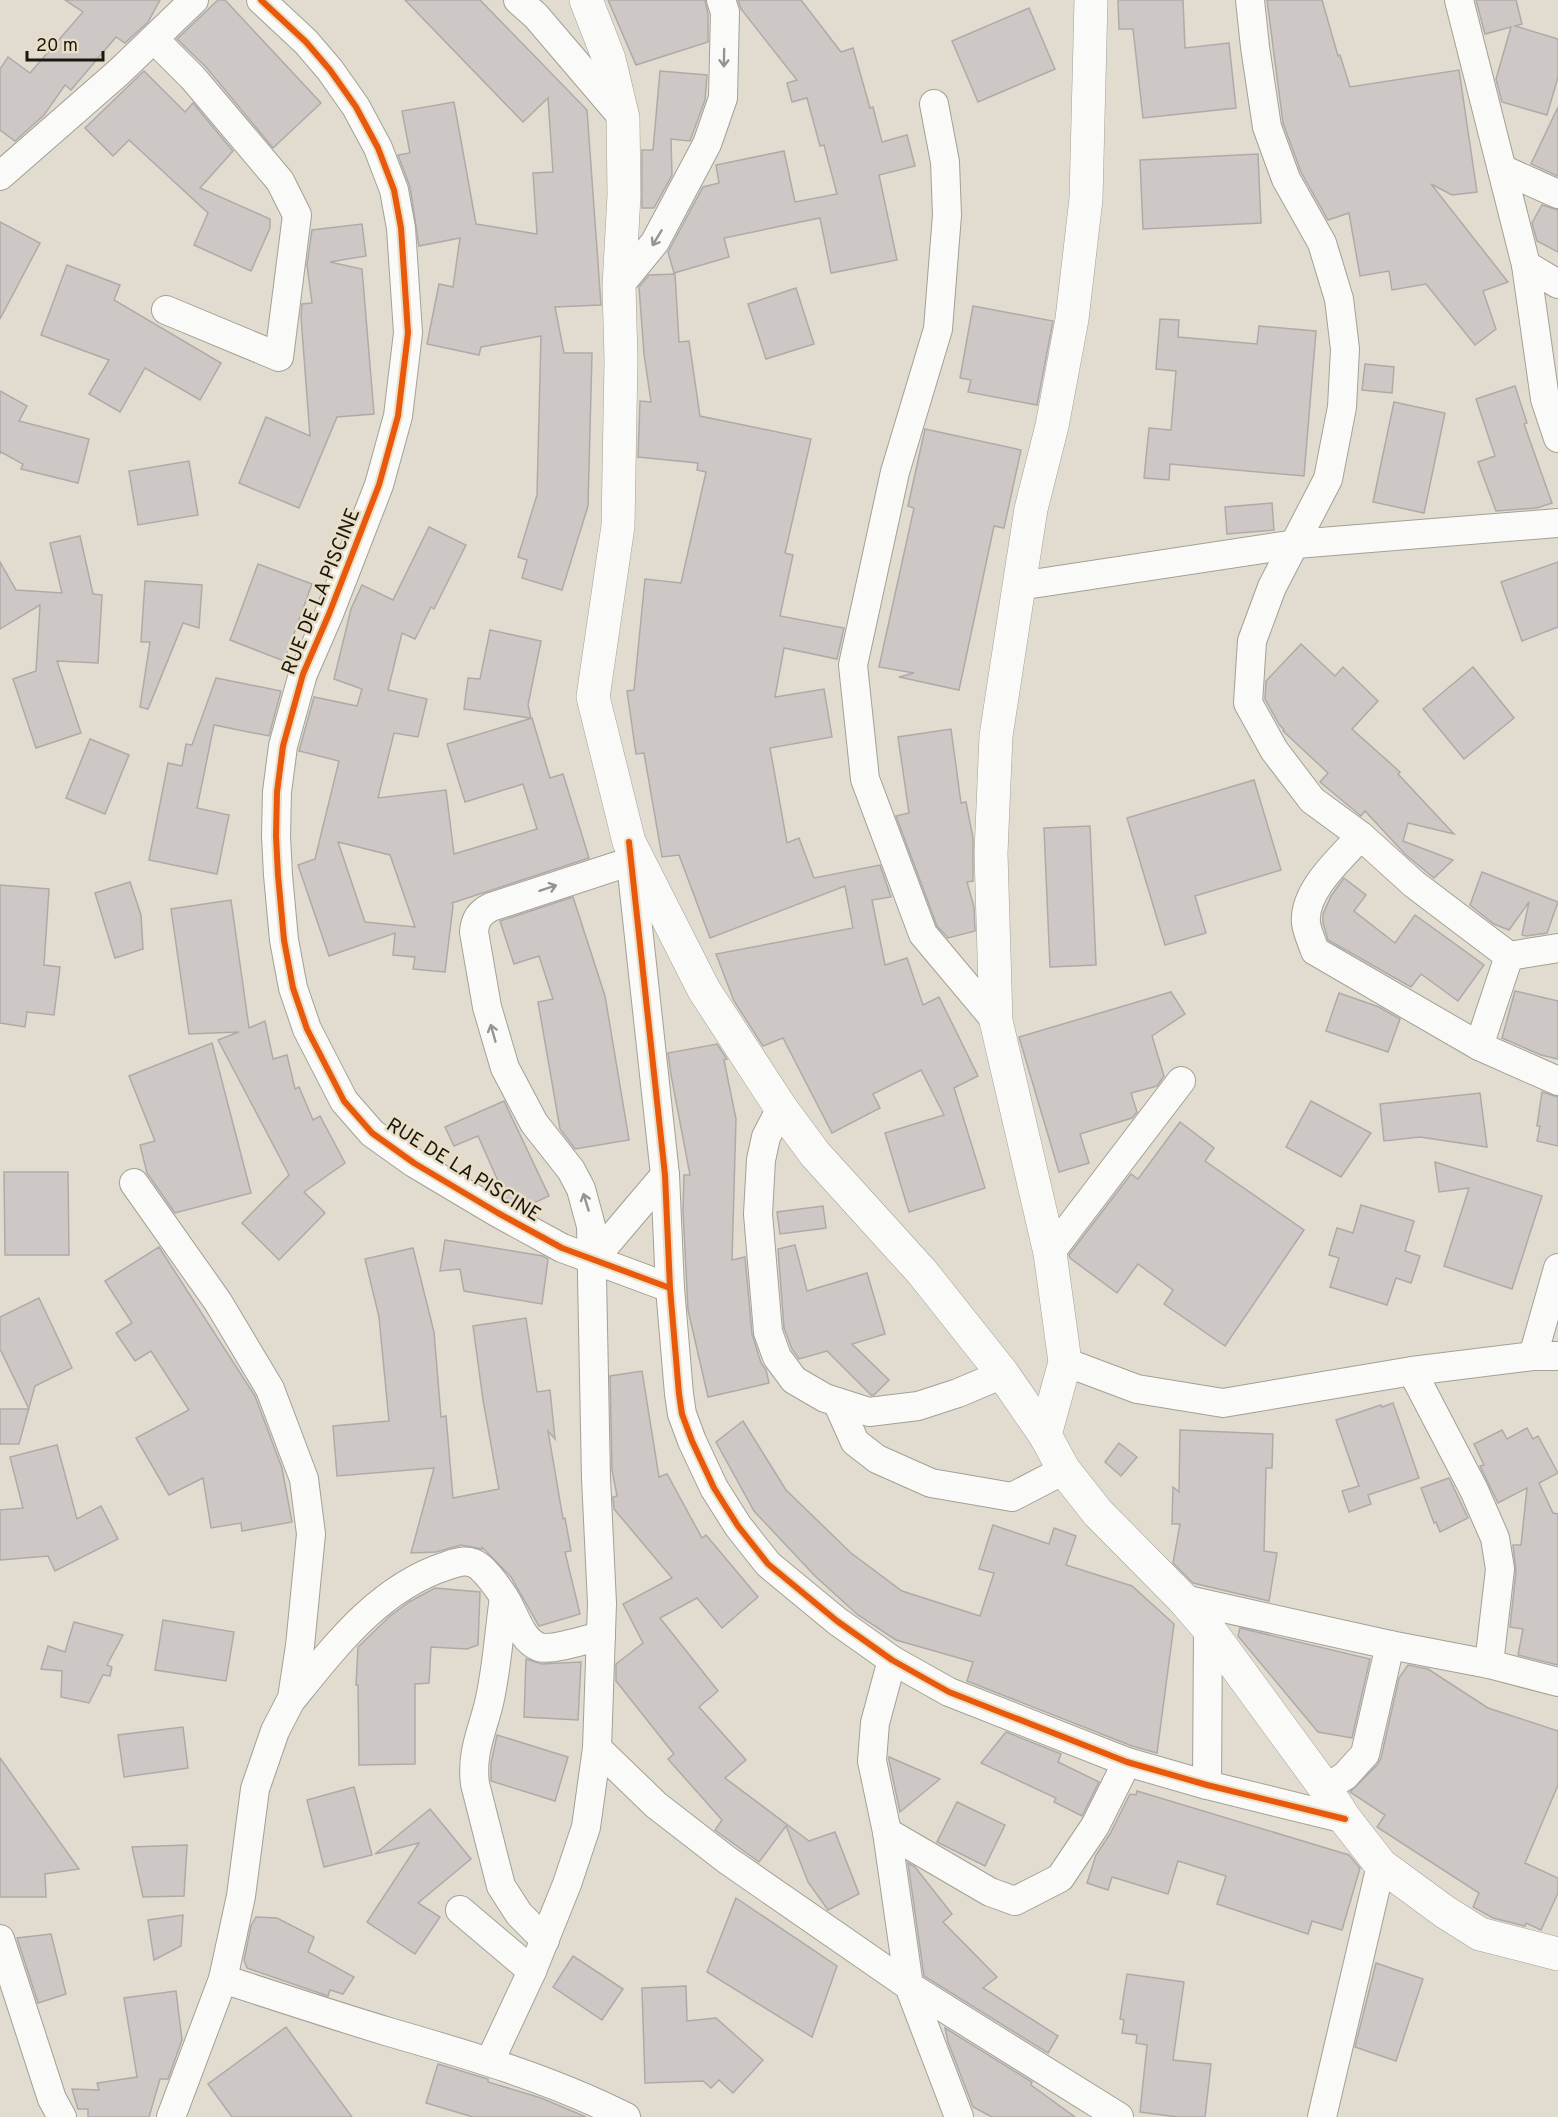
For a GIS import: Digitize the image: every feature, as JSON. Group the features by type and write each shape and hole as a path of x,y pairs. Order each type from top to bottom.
{"main road":[{"path":"586,0 609,59 622,118 624,195 620,286 618,526 593,697 629,852 704,990 781,1108 815,1154 922,1272 1003,1374 1046,1435 1064,1470 1098,1513 1183,1599 1208,1628 1325,1788 1345,1819 1382,1865 1445,1912 1480,1934 1558,1954"},
{"path":"1046,1435 1065,1362 1050,1253 996,1021 991,853 996,736 1031,509 1052,426 1073,308 1086,199 1091,0"}],"street":[{"path":"0,176 154,39 194,0"},
{"name":"RUE DE LA PISCINE","path":"261,0 306,42 330,70 356,107 378,148 394,190 401,228 408,333 398,416 379,485 303,674 283,746 277,792 276,836 284,940 293,987 307,1029 344,1101 372,1133 414,1162 498,1213 562,1248 670,1288"},
{"path":"518,0 536,16 622,118"},
{"path":"620,286 655,242 707,144 723,98 725,12 721,0"},
{"path":"1250,0 1267,127 1286,179 1322,243 1339,299 1345,350 1342,407 1329,479 1272,587 1252,641 1248,704 1274,750 1312,800 1361,837 1413,884 1509,956 1558,948"},
{"path":"1459,0 1526,265 1545,399 1558,438"},
{"path":"154,39 193,78 280,181 297,215 279,357 166,310"},
{"path":"933,104 945,162 947,215 938,329 895,472 853,664 865,779 923,934 996,1021"},
{"path":"1502,169 1558,194"},
{"path":"1526,265 1558,284"},
{"path":"1019,586 1296,544 1558,522"},
{"path":"1361,837 1326,874 1307,905 1306,924 1315,951 1479,1046 1558,1081"},
{"path":"490,2061 545,1940 586,1827 597,1748 602,1604 596,1478 591,1226 581,1189 572,1170 534,1123 502,1058 487,1007 474,932 478,916 491,907 629,852 665,1175 670,1288 682,1414 692,1442 714,1488 738,1526 768,1564 837,1621 892,1660 949,1692 1127,1762 1207,1785 1345,1819"},
{"path":"1479,1046 1509,956"},
{"path":"1050,1253 1181,1081"},
{"path":"781,1108 766,1137 760,1160 758,1214 768,1332 777,1357 794,1380 825,1398 869,1412 918,1406 958,1394 1003,1374"},
{"path":"593,1260 665,1175"},
{"path":"134,1183 218,1302 270,1389 304,1479 311,1534 300,1646 292,1698"},
{"path":"1065,1362 1137,1389 1223,1403 1412,1371 1545,1356 1558,1268"},
{"path":"1412,1371 1495,1538 1500,1569 1489,1664"},
{"path":"837,1402 855,1442 878,1459 931,1482 1012,1497 1064,1470"},
{"path":"171,2117 222,1979 241,1896 255,1789 275,1731 292,1698 350,1629 383,1600 423,1574 463,1561 479,1566 504,1597 527,1639 541,1648 602,1636"},
{"path":"504,1597 489,1702 478,1736 473,1766 475,1784 501,1886 519,1914 545,1940"},
{"path":"1183,1599 1390,1645 1489,1664 1558,1682"},
{"path":"1207,1785 1208,1628"},
{"path":"1325,1788 1345,1776 1365,1754 1390,1645"},
{"path":"892,1660 875,1723 872,1761 887,1832 909,1986 959,2117"},
{"path":"597,1748 656,1805 718,1853 909,1986 1119,2117"},
{"path":"887,1832 990,1892 1015,1901 1060,1878 1095,1826 1127,1762"},
{"path":"1322,2117 1382,1865"},
{"path":"460,1910 532,1971"},
{"path":"0,1939 52,2099 62,2117"},
{"path":"222,1979 333,2015 490,2061 572,2092 624,2116"}],"building":[{"path":"65,0 160,0 148,22 125,43 116,37 71,90 65,85 44,115 15,141 0,130 0,69 8,57 30,73 83,12"},
{"path":"218,0 225,0 321,103 273,148 206,67 177,39"},
{"path":"405,0 480,0 587,110 601,305 555,307 564,353 592,353 588,506 562,590 522,578 527,560 518,557 537,495 541,336 481,347 479,355 427,344 439,284 453,287 460,238 419,246 410,187 398,155 410,153 402,111 454,102 476,224 537,234 533,173 553,172 548,98 523,122"},
{"path":"608,0 705,0 708,14 708,42 636,65"},
{"path":"738,0 801,0 841,52 853,48 882,142 907,135 915,166 879,175 897,260 831,273 820,218 724,238 729,257 674,273 668,252 703,187 719,183 716,165 784,151 795,202 837,194 824,145 820,146 807,98 792,102 787,83 797,80 741,9"},
{"path":"1118,0 1183,0 1185,48 1229,43 1236,108 1143,118 1133,29 1119,29"},
{"path":"1267,0 1322,0 1338,56 1340,55 1350,87 1459,70 1477,192 1452,195 1431,184 1508,282 1483,291 1496,329 1475,345 1426,284 1392,290 1389,271 1360,276 1349,213 1328,220 1301,172 1283,123"},
{"path":"1476,0 1516,0 1522,24 1515,26 1558,39 1558,77 1547,115 1502,102 1496,79 1511,27 1485,34"},
{"path":"1029,8 1055,69 978,102 952,41"},
{"path":"144,71 185,112 193,103 233,151 200,188 270,219 270,228 251,271 194,245 208,213 129,140 113,156 85,128"},
{"path":"660,71 707,75 705,100 690,141 671,139 672,175 654,208 642,208 642,150 653,150"},
{"path":"1558,107 1558,176 1531,164"},
{"path":"1258,154 1261,223 1143,229 1140,160"},
{"path":"1542,205 1558,210 1558,252 1537,241 1532,223"},
{"path":"0,222 40,243 0,319"},
{"path":"362,224 366,256 330,262 362,269 374,414 337,417 299,508 239,483 266,417 310,436 301,317 302,304 312,303 307,265 312,230"},
{"path":"67,265 120,285 114,300 221,363 200,400 145,368 120,412 89,394 109,360 41,335"},
{"path":"675,274 679,342 689,341 700,416 811,439 785,553 793,555 780,616 844,628 837,659 784,648 775,697 824,689 832,737 770,748 787,843 799,838 814,878 880,865 891,897 872,900 885,965 907,958 923,1005 939,997 978,1076 954,1088 985,1188 909,1212 885,1133 944,1115 921,1070 873,1094 880,1108 832,1133 783,1038 763,1046 734,1001 716,954 853,928 845,886 710,938 679,855 662,857 644,753 636,754 627,691 634,690 645,579 681,583 706,472 697,470 698,463 638,457 640,401 651,402 644,354 639,287 649,275"},
{"path":"796,288 814,344 766,359 748,304"},
{"path":"973,306 1053,321 1037,405 968,392 971,380 960,378"},
{"path":"1160,319 1179,320 1178,337 1257,344 1259,326 1316,331 1304,476 1170,464 1169,480 1144,478 1149,428 1171,430 1176,371 1156,369"},
{"path":"1365,364 1394,367 1392,393 1362,390"},
{"path":"1515,386 1527,423 1524,424 1552,503 1537,508 1496,511 1478,462 1495,456 1476,399"},
{"path":"0,391 27,406 19,421 89,439 78,483 21,469 23,464 1,452 0,454"},
{"path":"1394,402 1445,413 1424,513 1373,502"},
{"path":"925,429 1021,450 1004,528 994,526 959,690 899,677 914,673 879,667 914,508 908,506"},
{"path":"189,461 198,515 138,525 129,471"},
{"path":"1272,503 1274,530 1227,534 1225,507"},
{"path":"429,527 466,545 434,609 431,607 415,639 402,633 388,690 427,699 418,737 394,733 378,798 446,790 454,854 537,829 523,784 465,802 447,744 532,718 550,778 563,774 589,858 452,903 445,972 413,969 415,957 393,955 395,933 329,956 298,865 315,859 339,761 299,751 314,697 357,706 362,689 334,679 351,609 362,585 393,600","holes":["338,842 390,855 415,927 365,922"]},
{"path":"80,536 93,594 102,595 98,663 57,661 81,733 36,748 13,679 36,671 40,605 0,629 0,562 16,590 62,593 50,543"},
{"path":"1558,562 1558,627 1522,641 1501,582"},
{"path":"258,564 312,584 284,661 230,640"},
{"path":"145,581 202,585 199,628 183,623 148,709 140,707 150,642 141,642"},
{"path":"490,630 541,641 528,705 531,718 464,709 468,678 480,679"},
{"path":"1301,644 1335,676 1343,667 1378,701 1352,729 1400,772 1398,774 1454,834 1408,823 1403,841 1453,860 1434,878 1406,855 1365,811 1361,816 1320,782 1328,773 1283,731 1279,724 1265,699 1266,681"},
{"path":"1473,667 1514,718 1464,759 1423,709"},
{"path":"216,678 281,691 269,736 214,725 197,808 229,815 217,874 149,860 168,763 182,766 186,744 192,745"},
{"path":"951,729 961,803 966,802 973,838 973,881 967,882 974,907 975,931 948,938 937,926 896,816 909,813 898,737"},
{"path":"90,739 129,755 105,814 66,798"},
{"path":"1254,780 1281,870 1195,896 1206,933 1165,945 1127,818"},
{"path":"1090,826 1096,965 1050,967 1044,828"},
{"path":"1482,872 1558,902 1547,933 1522,935 1529,902 1509,930 1494,924 1470,905"},
{"path":"1344,878 1366,895 1354,911 1395,943 1415,915 1484,965 1458,1001 1421,974 1411,987 1328,940 1323,914 1331,896"},
{"path":"130,882 141,915 143,949 115,958 95,893"},
{"path":"0,885 49,889 44,965 60,967 54,1015 27,1012 25,1027 0,1023"},
{"path":"573,897 605,996 629,1140 575,1149 560,1129 538,1002 553,999 539,956 514,964 500,921"},
{"path":"231,900 249,1028 265,1021 273,1059 287,1055 295,1089 299,1087 313,1120 320,1116 345,1163 304,1192 325,1213 279,1260 242,1223 289,1175 218,1040 239,1032 189,1034 171,909"},
{"path":"1515,991 1558,1001 1558,1059 1541,1055 1502,1038"},
{"path":"1171,992 1185,1014 1152,1036 1164,1076 1157,1086 1131,1093 1137,1112 1132,1118 1080,1134 1089,1163 1059,1172 1019,1037"},
{"path":"1339,993 1379,1007 1400,1019 1388,1052 1326,1031"},
{"path":"212,1043 251,1193 175,1213 147,1173 140,1145 155,1141 129,1076"},
{"path":"717,1044 727,1059 724,1060 736,1119 732,1260 745,1257 752,1334 769,1383 708,1397 688,1310 683,1210 684,1175 690,1175 668,1053"},
{"path":"1542,1092 1558,1097 1558,1146 1537,1141"},
{"path":"1480,1093 1487,1147 1420,1137 1384,1141 1380,1104"},
{"path":"504,1101 549,1196 523,1208 506,1199 478,1136 454,1146 445,1127"},
{"path":"1311,1101 1371,1133 1341,1177 1286,1147"},
{"path":"1180,1122 1214,1148 1205,1161 1304,1230 1225,1346 1164,1304 1173,1290 1138,1264 1117,1293 1069,1255 1131,1174 1138,1179"},
{"path":"1435,1162 1542,1196 1512,1289 1444,1266 1469,1188 1439,1192"},
{"path":"4,1172 68,1172 69,1255 5,1255"},
{"path":"1361,1205 1414,1221 1405,1251 1420,1256 1411,1283 1396,1278 1387,1305 1330,1287 1339,1258 1329,1255 1337,1228 1353,1233"},
{"path":"823,1206 826,1228 780,1234 777,1212"},
{"path":"445,1240 543,1256 548,1259 542,1304 464,1291 460,1269 440,1271"},
{"path":"795,1245 807,1291 867,1273 885,1334 852,1344 889,1380 874,1395 871,1395 827,1351 799,1359 792,1349 784,1328 778,1249"},
{"path":"159,1247 255,1396 282,1468 292,1522 242,1531 241,1523 211,1528 203,1478 169,1495 136,1438 189,1410 151,1351 135,1361 116,1333 132,1323 105,1281"},
{"path":"413,1248 434,1332 441,1417 446,1416 453,1498 499,1489 473,1326 526,1318 537,1392 550,1390 555,1439 548,1431 563,1519 565,1518 571,1551 565,1552 580,1614 539,1626 511,1577 482,1547 482,1549 461,1545 436,1552 411,1553 434,1468 337,1476 333,1426 389,1421 379,1317 365,1259"},
{"path":"39,1298 72,1368 35,1386 29,1409 0,1349 0,1317"},
{"path":"642,1371 659,1477 667,1474 702,1538 706,1535 758,1597 722,1628 697,1598 660,1618 718,1691 699,1707 746,1760 725,1778 809,1841 835,1832 859,1894 828,1910 808,1882 786,1826 759,1862 715,1830 722,1820 668,1759 674,1754 616,1681 616,1664 643,1643 623,1604 672,1578 614,1509 613,1497 617,1496 612,1470 610,1376"},
{"path":"1393,1403 1419,1478 1368,1495 1371,1504 1349,1512 1342,1491 1359,1486 1336,1420"},
{"path":"0,1409 29,1409 19,1444 0,1444"},
{"path":"743,1421 786,1490 851,1553 902,1591 980,1616 994,1573 979,1569 993,1525 1049,1544 1054,1528 1076,1536 1066,1565 1132,1586 1174,1624 1157,1753 1132,1746 967,1681 973,1662 896,1640 858,1615 815,1576 754,1511 716,1442"},
{"path":"1527,1428 1533,1439 1538,1436 1558,1473 1539,1483 1553,1513 1558,1514 1558,1665 1518,1655 1523,1629 1510,1627 1516,1571 1513,1545 1521,1545 1527,1488 1498,1503 1480,1466 1484,1465 1474,1444 1502,1430 1507,1439"},
{"path":"1180,1430 1273,1434 1272,1468 1266,1468 1264,1551 1277,1553 1269,1601 1193,1583 1173,1563 1180,1524 1172,1524 1173,1487 1179,1492"},
{"path":"1119,1443 1137,1457 1121,1476 1105,1462"},
{"path":"57,1445 77,1519 101,1506 118,1539 55,1571 48,1556 0,1560 0,1510 23,1508 10,1457"},
{"path":"1449,1478 1468,1518 1440,1532 1436,1522 1434,1523 1421,1488"},
{"path":"435,1588 480,1592 478,1645 467,1649 431,1647 429,1683 415,1684 415,1764 359,1765 358,1685 356,1685 358,1647 390,1616 409,1602"},
{"path":"163,1620 234,1632 226,1681 155,1670"},
{"path":"74,1622 123,1635 107,1665 112,1667 110,1676 103,1675 89,1703 61,1697 62,1671 41,1669 48,1646 65,1652"},
{"path":"1240,1628 1370,1659 1352,1738 1318,1732 1238,1636"},
{"path":"526,1659 542,1664 581,1662 578,1720 524,1717"},
{"path":"1408,1665 1428,1669 1488,1708 1558,1731 1558,1785 1525,1863 1558,1878 1558,1893 1541,1930 1526,1923 1525,1926 1493,1918 1473,1907 1479,1893 1377,1827 1385,1815 1350,1792 1381,1758 1399,1678"},
{"path":"183,1727 188,1768 124,1777 118,1735"},
{"path":"1006,1732 1061,1754 1058,1762 1099,1782 1082,1816 1054,1802 1056,1798 981,1763"},
{"path":"497,1735 568,1757 555,1801 491,1781 491,1763"},
{"path":"889,1757 940,1779 900,1812 889,1760"},
{"path":"0,1758 79,1869 45,1874 46,1897 0,1897"},
{"path":"354,1787 372,1855 324,1867 307,1800"},
{"path":"1137,1791 1349,1855 1360,1868 1342,1930 1312,1921 1308,1934 1217,1904 1226,1876 1178,1861 1168,1894 1112,1877 1108,1890 1087,1883 1096,1855 1110,1834 1130,1794 1136,1795"},
{"path":"957,1802 1005,1825 985,1866 937,1842"},
{"path":"430,1809 471,1859 418,1903 440,1917 415,1954 367,1922 419,1843 375,1854"},
{"path":"187,1845 184,1896 143,1897 132,1847"},
{"path":"908,1863 915,1867 952,1914 943,1922 997,1977 983,1988 1058,2036 1048,2053 924,1976"},
{"path":"736,1898 837,1966 812,2037 707,1972"},
{"path":"183,1915 181,1946 154,1960 148,1920"},
{"path":"256,1917 277,1918 314,1937 308,1952 354,1977 343,1994 330,1990 328,1996 247,1968 244,1960 251,1926"},
{"path":"51,1934 66,1994 38,2003 17,1938"},
{"path":"573,1956 623,1989 602,2020 553,1987"},
{"path":"1376,1963 1423,1979 1396,2061 1355,2047"},
{"path":"1127,1974 1184,1982 1173,2060 1211,2064 1205,2117 1178,2117 1140,2112 1147,2045 1136,2043 1137,2035 1122,2033 1124,2020 1120,2019"},
{"path":"686,1986 687,2021 716,2018 763,2060 733,2093 719,2080 711,2088 703,2081 645,2083 642,1988"},
{"path":"176,1991 182,2040 168,2079 160,2079 149,2117 88,2117 88,2109 78,2109 72,2089 99,2090 97,2083 137,2077 124,1998"},
{"path":"286,2027 352,2117 232,2117 208,2084"},
{"path":"945,2028 1032,2082 1031,2085 1075,2117 992,2117 973,2107 948,2042"},
{"path":"438,2064 488,2079 488,2082 541,2098 586,2117 473,2117 426,2103"}],"cycle path":[{"path":"261,0 306,42 330,70 356,107 378,148 394,190 401,228 408,333 398,416 379,485 303,674 283,746 277,792 276,836 284,940 293,988 307,1029 344,1101 372,1133 414,1163 562,1248 670,1288"},
{"path":"629,842 665,1175 670,1288 682,1414 714,1488 738,1526 768,1564 837,1621 892,1660 949,1692 1127,1762 1207,1785 1345,1819"}]}
